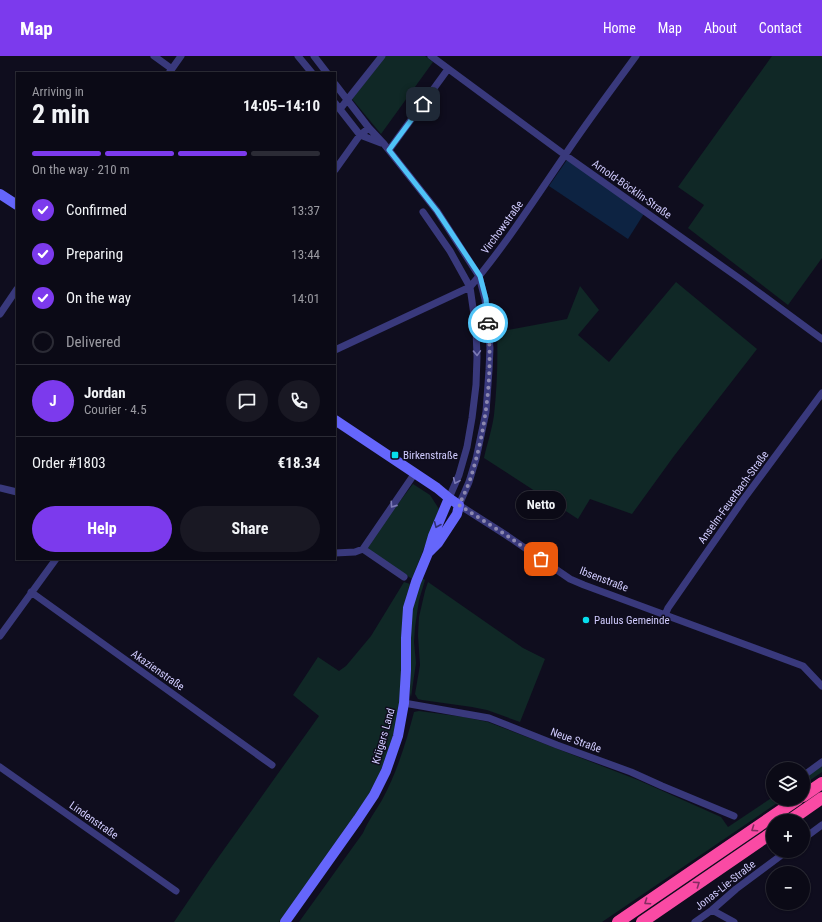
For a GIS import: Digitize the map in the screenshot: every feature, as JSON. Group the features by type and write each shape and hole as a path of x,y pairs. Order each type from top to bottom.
{"highway":[{"path":"810,791 822,783"},
{"path":"799,814 822,798"},
{"path":"618,922 788,806"},
{"path":"642,922 766,837"}],"street":[{"path":"155,56 170,71 181,56"},
{"path":"298,56 311,72"},
{"path":"314,56 326,72"},
{"path":"382,56 347,100 337,106 360,135 384,144"},
{"name":"Arnold-Böcklin-Straße","path":"430,56 565,155 822,339"},
{"name":"Virchowstraße","path":"336,350 470,287 480,276 636,56"},
{"path":"389,150 448,69"},
{"path":"336,85 437,211 480,276 486,299 490,348 486,412 476,459 469,482 459,505"},
{"path":"336,169 360,135 369,128"},
{"path":"0,194 16,205"},
{"path":"423,212 450,251 470,287 476,329 476,385 472,418 467,447 459,474 449,498"},
{"path":"0,314 16,290"},
{"name":"Anselm-Feuerbach-Straße","path":"665,615 668,608 743,500 822,393"},
{"name":"Ibsenstraße","path":"336,421 570,579 584,586 803,666 822,686"},
{"path":"336,553 355,552 363,549 415,473"},
{"path":"0,488 16,492"},
{"name":"Krügers Land","path":"284,922 358,819 374,795 386,771 398,736 404,703 406,686 406,638 408,608 433,536 449,498"},
{"name":"Krügers Land","path":"428,553 438,543 457,514 459,505"},
{"path":"363,549 404,577"},
{"path":"0,636 55,560"},
{"name":"Akazienstraße","path":"31,592 272,766"},
{"name":"Neue Straße","path":"404,703 489,718 631,772 734,816"},
{"path":"810,771 822,762"},
{"name":"Lindenstraße","path":"0,767 176,891"},
{"path":"810,834 822,825"},
{"name":"Jonas-Lie-Straße","path":"695,922 712,910 736,889 778,858"},
{"path":"712,910 734,922"}],"green space":[{"path":"386,56 425,56 433,62 381,134 352,99"},
{"path":"772,56 822,56 822,258 788,305 688,228 704,205 678,187"},
{"path":"676,282 757,349 674,456 632,514 590,499 578,519 484,458 494,415 497,374 497,332 567,319 580,286 599,310 578,335 609,362"},
{"path":"413,484 430,495 439,509 412,579 369,550 368,543"},
{"path":"421,577 425,580 419,600 415,627 414,642 416,663 411,697 410,644 412,610"},
{"path":"404,582 410,584 406,598 400,700 395,729 378,777 366,799 279,922 174,922 319,716 293,695 318,657 339,671 346,666 371,636"},
{"path":"428,582 523,648 545,659 520,722 487,710 418,699 415,694 420,665 418,635 419,617"},
{"path":"419,711 464,717 488,722 638,780 721,817 728,827 766,802 766,806 773,806 602,922 299,922 363,833 369,820 382,800 401,757 414,712"},
{"path":"822,765 822,772 810,780 810,773"}],"water":[{"path":"569,157 645,212 628,239 549,186"}],"way so far":[{"path":"488,323 490,348 486,412 476,459 469,482 459,505 541,559"}],"place":[{"name":"Birkenstraße","path":"395,455"},
{"name":"Netto","path":"541,559"},
{"name":"Paulus Gemeinde","path":"586,620"}],"route":[{"path":"423,104 389,150 437,211 480,276 486,299 488,323"}]}
